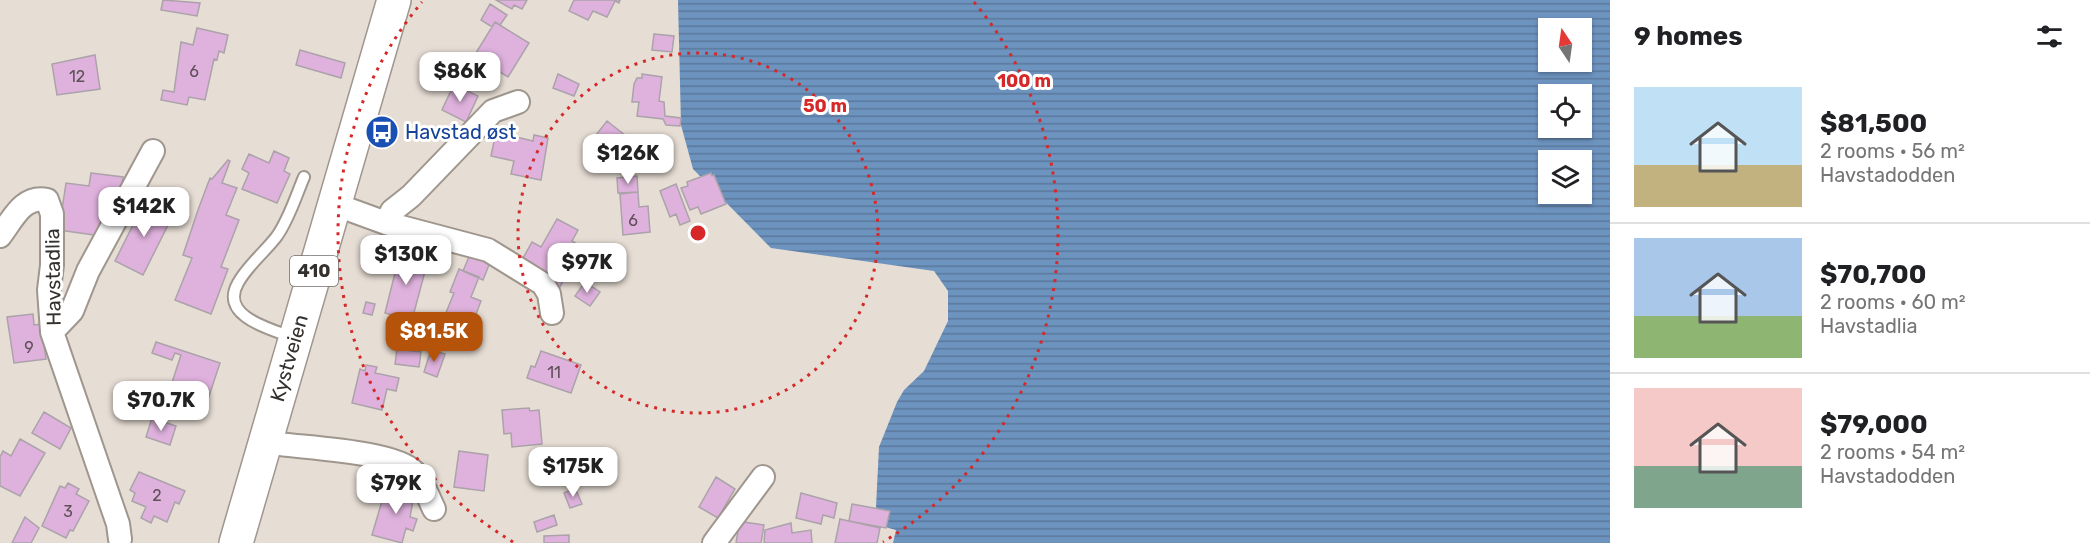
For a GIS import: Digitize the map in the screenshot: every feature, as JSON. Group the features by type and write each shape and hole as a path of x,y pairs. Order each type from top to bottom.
{"main road":[{"name":"Kystveien","path":"236,543 394,0"}],"street":[{"path":"386,223 392,211 411,196 493,111 518,102"},
{"path":"52,332 72,310 88,271 153,151"},
{"name":"Havstadlia","path":"0,236 24,204 36,198 47,200 52,214 52,265 49,290 52,332 118,524 120,542"},
{"path":"334,204 386,223 488,250 543,284 549,294 552,313"},
{"path":"265,442 353,451 408,466 416,473 434,509"},
{"path":"714,543 763,477"}],"lane":[{"path":"295,338 254,322 240,313 235,302 237,284 278,235 304,177"}],"water":[{"path":"678,0 1610,0 1610,543 893,543 896,530 885,527 876,507 879,447 897,402 904,390 924,371 948,321 948,291 934,271 771,248 693,169 681,125"}],"building":[{"path":"163,0 200,3 197,16 161,10"},
{"path":"496,0 527,0 522,9 514,5 512,9"},
{"path":"574,0 620,0 619,3 615,1 607,17 593,11 588,20 569,11"},
{"path":"490,4 507,15 500,25 495,22 492,27 481,20"},
{"path":"495,22 529,43 508,77 474,56"},
{"path":"197,28 228,35 224,53 219,51 217,60 214,59 205,100 189,97 187,105 161,100 163,90 174,92 181,42 193,45"},
{"path":"654,34 674,36 672,52 652,50"},
{"path":"300,50 345,63 341,78 296,65"},
{"path":"95,55 100,89 57,95 52,64"},
{"path":"558,74 579,84 574,96 553,88"},
{"path":"642,74 662,77 659,101 664,102 665,116 681,118 680,126 666,125 663,119 637,116 639,102 632,102 634,84 637,78 642,78"},
{"path":"454,84 478,96 466,122 442,110"},
{"path":"607,121 631,140 613,164 588,145"},
{"path":"496,132 533,141 534,135 548,138 541,180 511,174 514,161 491,156"},
{"path":"274,151 289,158 284,171 290,174 277,203 242,189 249,173 242,169 249,154 269,163"},
{"path":"228,160 230,161 222,183 237,188 226,215 239,220 221,267 228,269 211,314 175,300 192,258 183,255 210,178 212,179"},
{"path":"91,173 123,177 120,196 112,195 111,203 106,202 102,224 94,235 59,230 66,183 89,186"},
{"path":"711,173 712,176 714,175 726,204 701,214 698,207 690,210 681,188 688,186 687,182"},
{"path":"637,176 638,192 618,193 617,178"},
{"path":"676,184 690,221 680,225 676,214 670,217 660,191"},
{"path":"638,192 639,207 648,206 650,232 623,235 620,194"},
{"path":"145,201 173,215 143,275 115,261"},
{"path":"557,219 578,230 572,241 577,244 575,248 579,251 574,260 578,262 569,279 565,277 560,287 529,270 522,260 532,242 541,247"},
{"path":"471,252 491,260 483,280 463,271"},
{"path":"400,253 428,260 412,320 385,313"},
{"path":"459,269 479,277 471,297 481,301 470,330 466,328 461,342 442,335 447,322 443,320 454,293 450,292"},
{"path":"585,282 600,292 590,306 575,296"},
{"path":"366,302 375,304 372,315 363,313"},
{"path":"33,314 34,325 41,324 46,359 14,363 7,317"},
{"path":"156,342 220,363 202,417 165,404 181,355 175,353 172,360 152,353"},
{"path":"397,349 421,352 419,367 395,364"},
{"path":"431,350 445,354 437,377 424,372"},
{"path":"541,351 581,365 571,393 527,378 531,366 535,367"},
{"path":"366,365 377,367 375,373 399,378 396,391 387,389 382,410 352,403 360,369 365,371"},
{"path":"529,408 530,411 539,410 542,444 512,447 511,433 504,434 502,410"},
{"path":"44,412 71,428 60,449 32,433"},
{"path":"152,418 176,426 170,445 146,437"},
{"path":"20,439 45,453 20,496 0,486 0,457 3,451 11,456"},
{"path":"459,451 488,455 484,491 454,487"},
{"path":"139,472 185,491 179,504 175,502 167,522 154,516 151,523 141,518 146,507 132,501 135,493 130,490"},
{"path":"716,477 735,489 718,518 699,507"},
{"path":"68,483 79,489 76,494 89,501 73,531 70,530 66,538 42,526 60,486 65,488"},
{"path":"395,485 415,490 410,517 417,519 413,531 406,528 402,543 372,535 384,494 392,496"},
{"path":"575,488 582,504 570,508 564,493"},
{"path":"801,493 837,503 834,518 823,515 821,524 796,518"},
{"path":"852,504 890,511 886,528 849,521"},
{"path":"554,515 557,525 537,532 534,522"},
{"path":"25,517 39,528 31,543 12,543"},
{"path":"840,519 880,528 877,543 835,543"},
{"path":"744,522 764,525 761,543 736,543 739,525"},
{"path":"791,523 792,533 811,530 812,543 764,543 765,530"},
{"path":"569,535 569,543 544,543 544,536"}],"place":[{"name":"Havstad øst","path":"382,132"}]}
